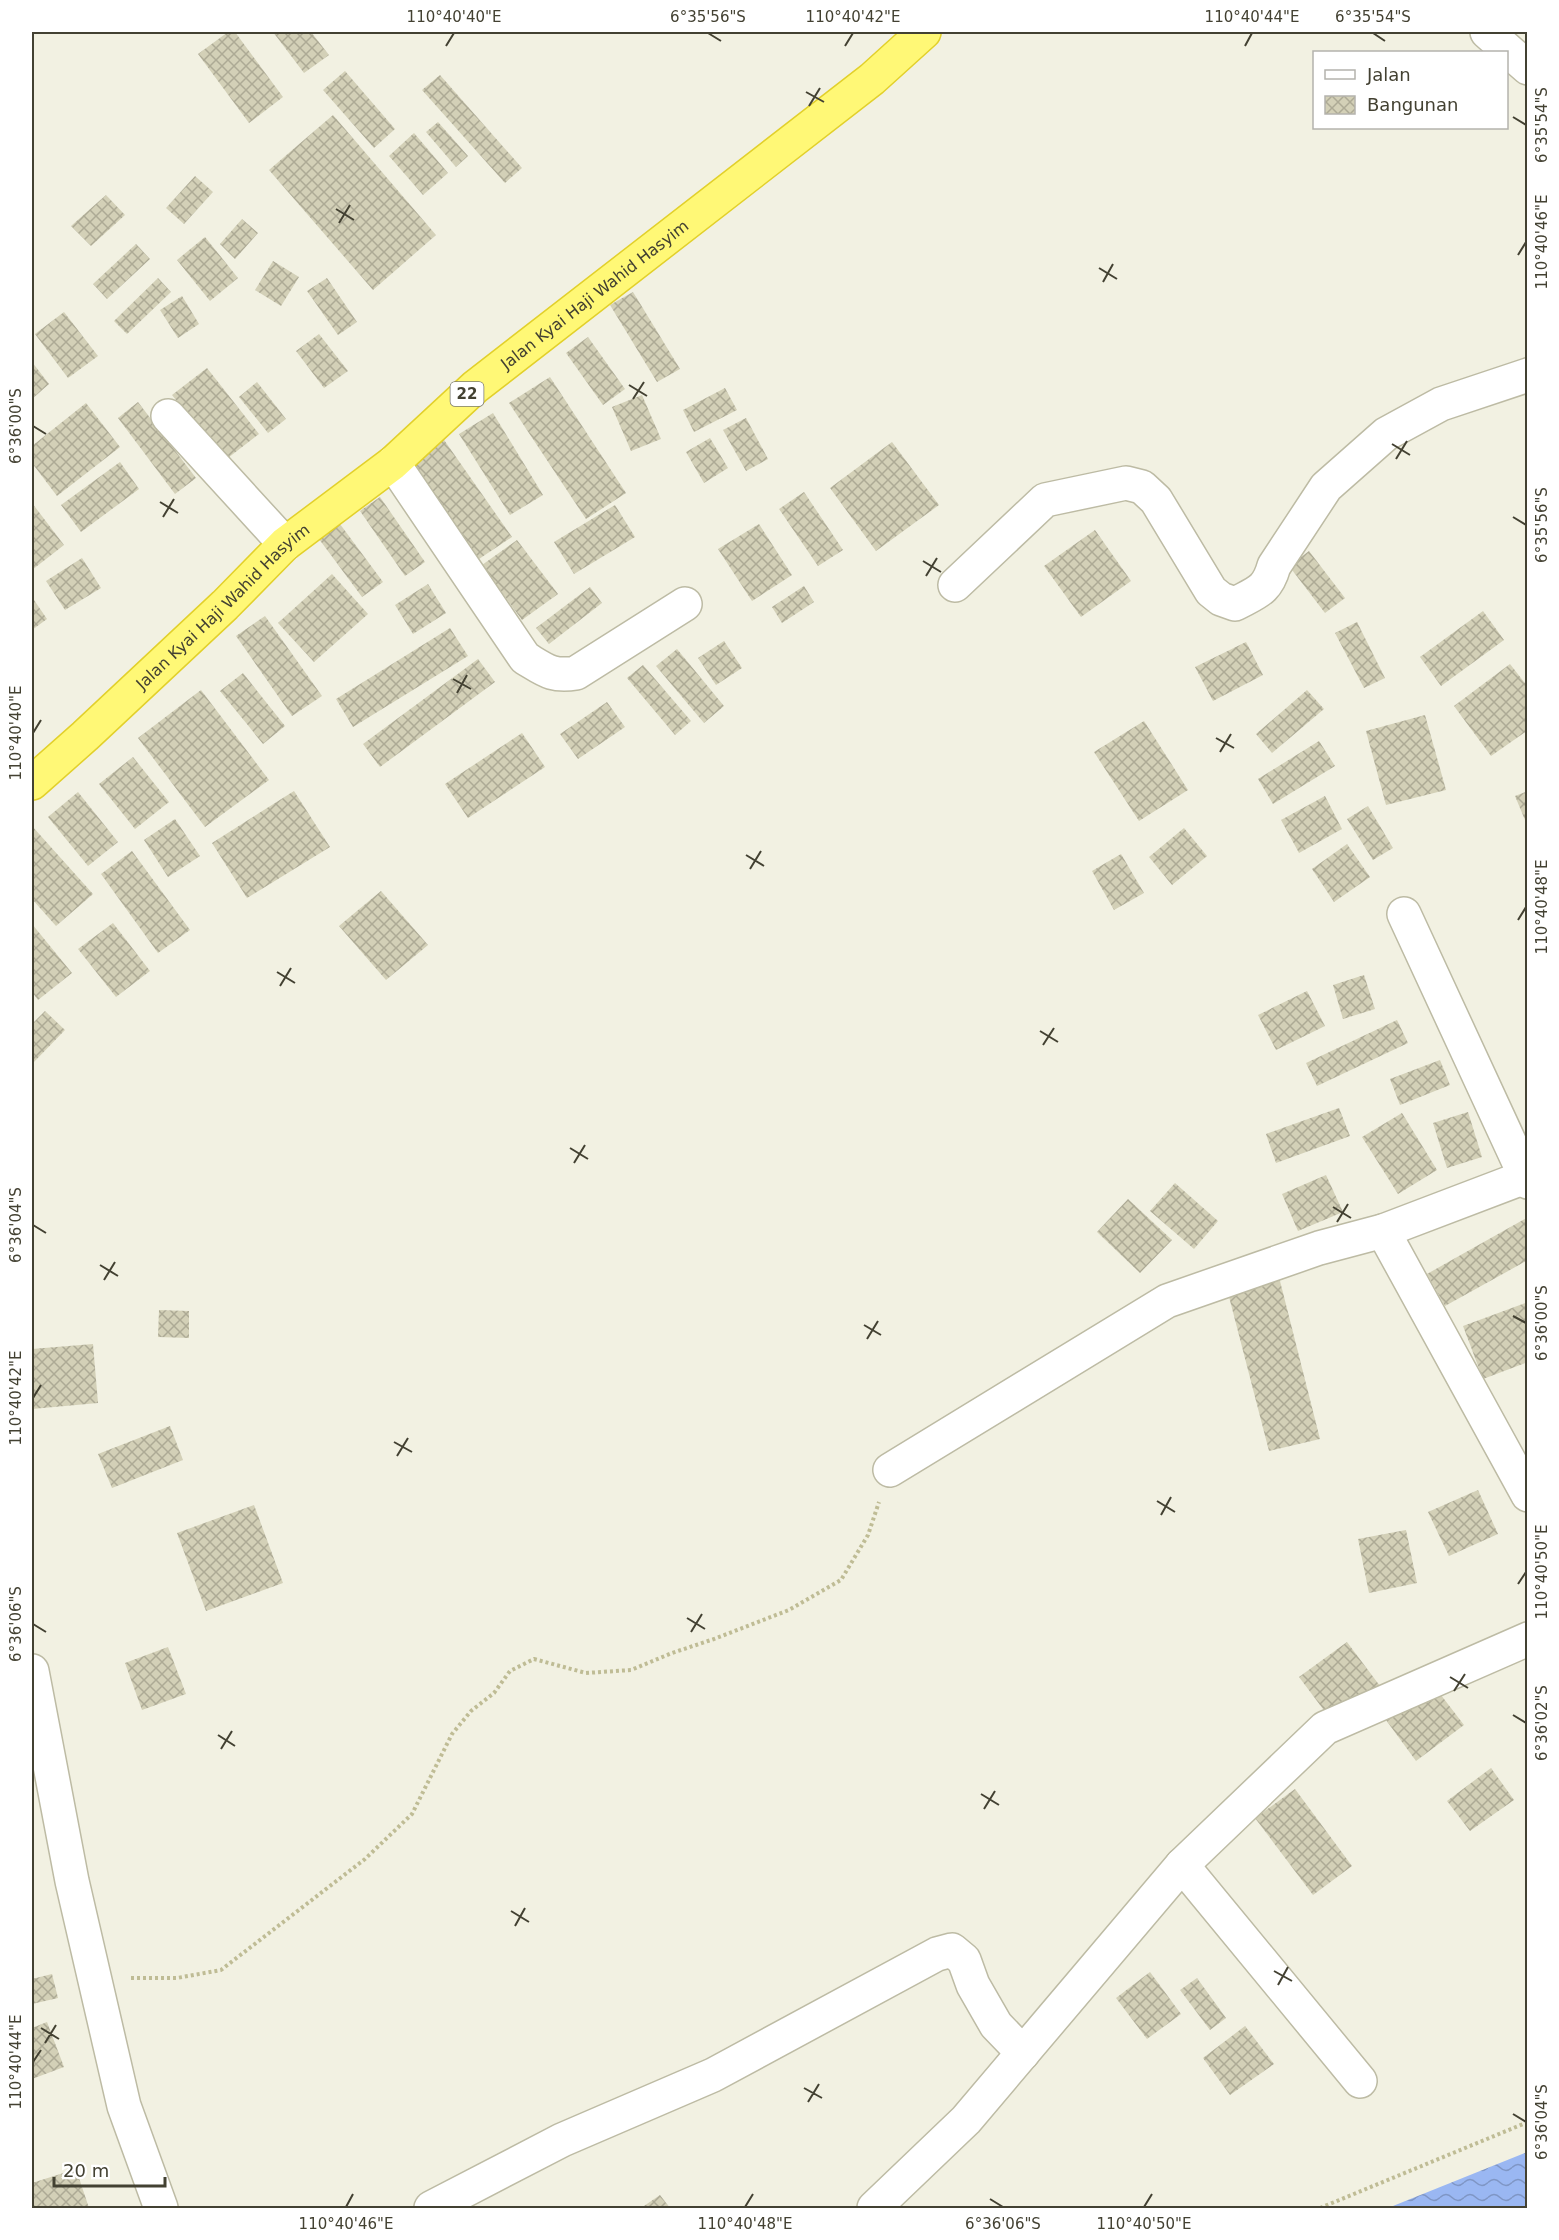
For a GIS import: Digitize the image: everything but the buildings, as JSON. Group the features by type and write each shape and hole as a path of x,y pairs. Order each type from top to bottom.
{"highway":[{"name":"Jalan Kyai Haji Wahid Hasyim","path":"32,783 217,613 285,544 393,463 475,387 872,79 924,32"}],"street":[{"path":"1488,32 1527,68"},
{"path":"955,585 1045,500 1126,483 1142,487 1156,501 1210,591 1221,599 1235,604 1259,591 1270,581 1274,566 1326,487 1386,434 1441,404 1527,375"},
{"path":"168,416 285,544"},
{"path":"393,463 525,658 545,670 559,676 576,673 685,604"},
{"path":"890,1470 1167,1301 1319,1248 1383,1231 1526,1179 1404,914"},
{"path":"1383,1231 1527,1495"},
{"path":"874,2208 966,2120 1182,1865 1325,1728 1527,1639"},
{"path":"32,1671 72,1881 124,2106 161,2208"},
{"path":"1182,1865 1360,2081"},
{"path":"430,2208 562,2140 713,2075 937,1954 952,1950 964,1960 973,1985 996,2025 1023,2053"}],"path":[{"path":"95,1978 177,1978 221,1970 365,1859 412,1814 452,1734 471,1711 494,1693 510,1671 534,1659 586,1673 631,1670 789,1610 841,1580 868,1535 890,1470"},
{"path":"1320,2208 1527,2122"}],"water":[{"path":"1527,2152 1527,2208 1388,2208"}]}
